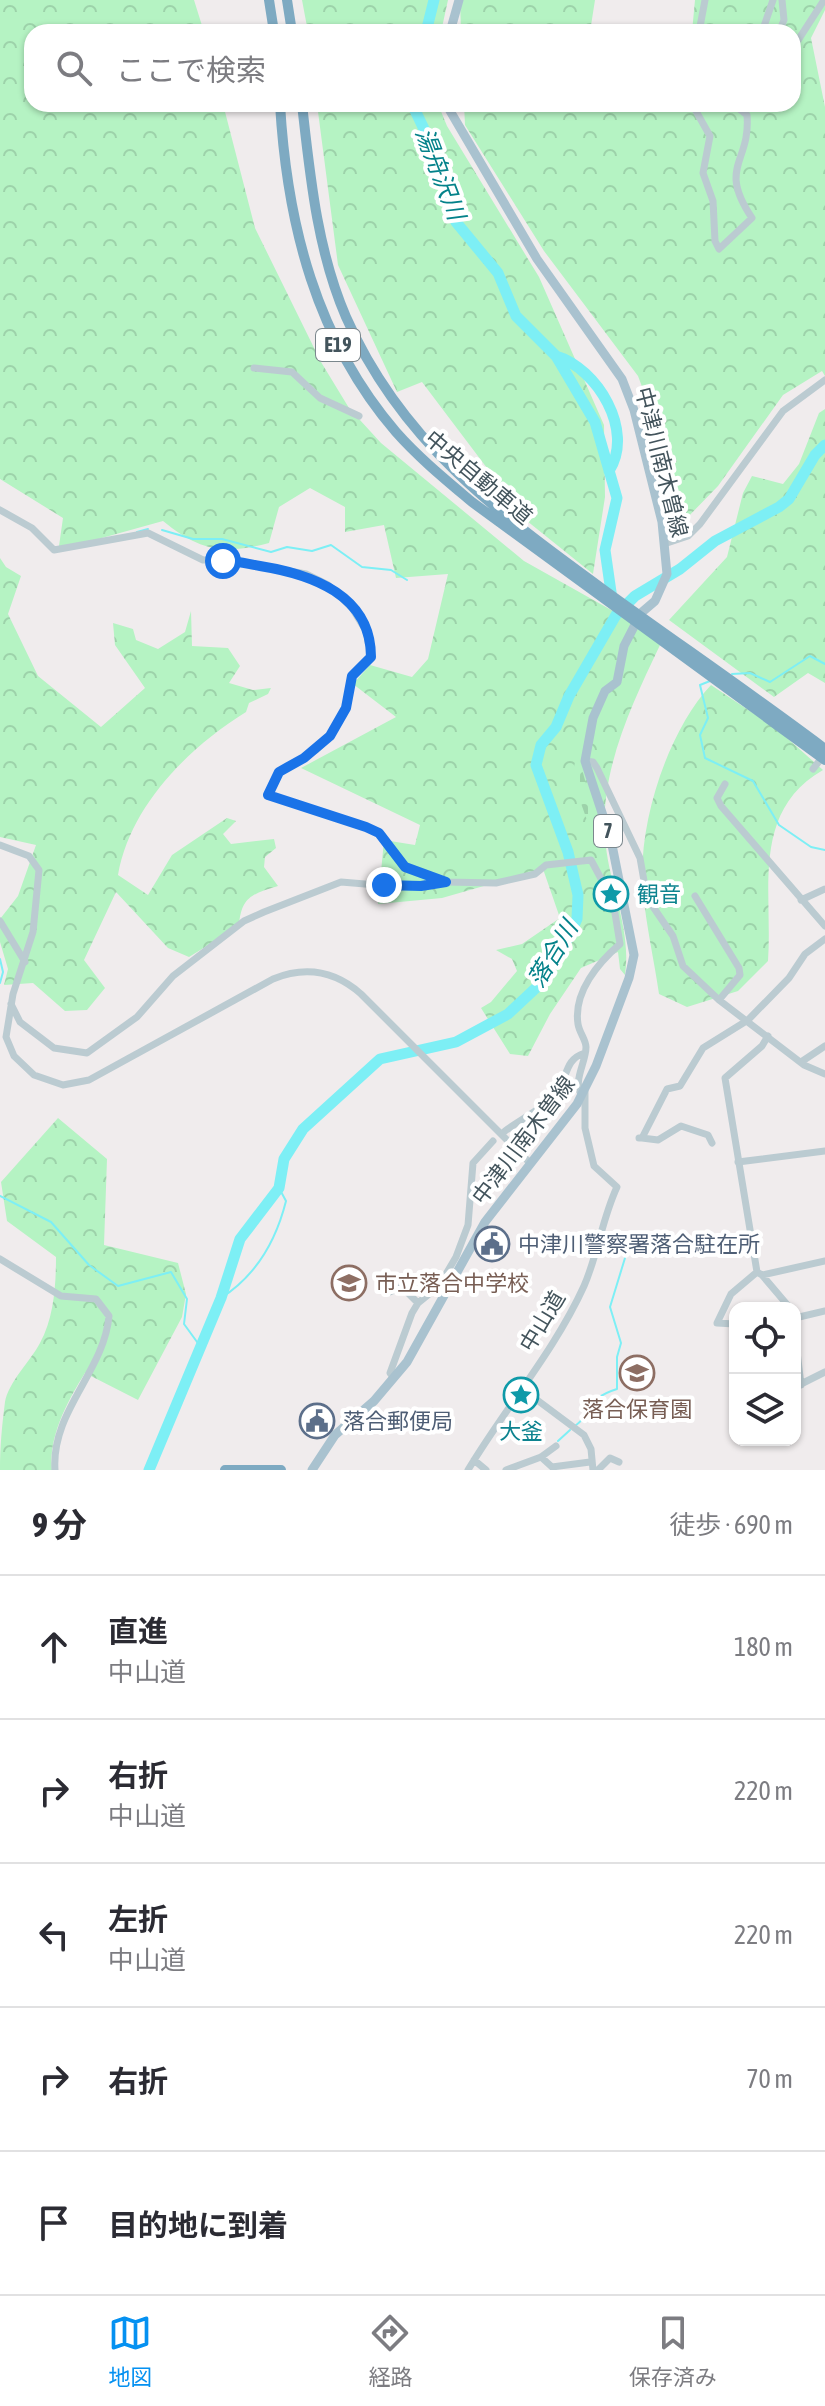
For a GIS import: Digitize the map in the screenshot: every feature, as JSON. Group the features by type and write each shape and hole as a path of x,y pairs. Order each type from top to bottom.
{"highway":[{"path":"269,0 273,24"},
{"path":"287,0 291,24"},
{"name":"中央自動車道","path":"280,112 297,237 315,294 342,354 372,401 399,434 501,519 825,751"},
{"name":"中央自動車道","path":"303,112 327,261 345,315 392,401 451,469 501,519"},
{"name":"中央自動車道","path":"733,688 825,760"},
{"path":"225,1470 281,1470"}],"main road":[{"path":"452,24 459,0"},
{"name":"中津川南木曽線","path":"312,1470 335,1435 394,1378 415,1348 485,1222 583,1094 629,978 634,955 611,840 585,761 593,718 605,691 617,682 624,646 641,613 655,601 666,578 662,522 634,410 622,379 537,259 451,112"}],"street":[{"path":"700,24 705,0"},
{"path":"765,24 773,0"},
{"path":"782,0 782,24"},
{"path":"801,36 824,0"},
{"path":"696,112 710,136 703,173 713,201 715,241 719,249 752,218 735,185 734,171 748,128 747,115 743,112"},
{"path":"254,368 292,372 320,398 359,416"},
{"path":"664,544 688,536 700,524 783,411 825,380"},
{"path":"0,510 32,528 54,550 140,535 155,536 203,560 228,560 306,574 328,585 344,599 366,631 371,657 352,676 346,708 330,736 304,758 279,772 268,795 379,833 405,867 446,882"},
{"path":"813,769 825,751"},
{"path":"585,761 593,762 597,768 640,858 647,898 673,936 683,966 719,1000 801,1062 825,1074"},
{"path":"725,784 717,798 721,806 825,926"},
{"path":"0,845 29,856 39,870 37,910 11,1004 6,1037 14,1056 34,1075 63,1085 89,1080 171,1032 290,973 314,972 339,978 384,1016 530,1163"},
{"name":"中山道","path":"446,882 496,883 535,874 549,864 586,860 595,865 613,901 620,944 593,970 578,1010 578,1025 586,1044 578,1087 583,1094 585,1128 594,1166 617,1187 585,1285 552,1344 468,1470"},
{"path":"11,1004 20,1022 54,1048 87,1053 137,1017 173,976 244,921 341,882 401,887 446,882"},
{"path":"801,900 825,889"},
{"path":"695,896 739,968 740,975 719,1000"},
{"path":"0,921 25,962"},
{"path":"712,1143 708,1135 681,1126 658,1140 641,1138 667,1089 680,1086 703,1048 748,1020 789,978 805,954 825,939"},
{"path":"768,1036 762,1046 725,1078 760,1274 785,1302"},
{"path":"801,1062 825,1046"},
{"path":"505,1131 552,1097 559,1090 572,1060 585,1053"},
{"path":"394,1378 390,1373 394,1354 418,1303 439,1286 456,1257 468,1225 473,1163 493,1141"},
{"path":"738,1162 825,1151"},
{"path":"0,1259 61,1296 96,1299 109,1316 107,1332 94,1365 69,1408 56,1445 55,1470"},
{"path":"729,1324 717,1323 731,1294 760,1274 825,1261"},
{"path":"387,1293 402,1287 418,1303"},
{"path":"801,1317 825,1311"},
{"path":"801,1384 825,1372"},
{"path":"521,1388 587,1439 593,1467"},
{"path":"506,1470 541,1457 556,1446"},
{"path":"541,1457 552,1467 593,1467 610,1458 619,1462"},
{"path":"474,1460 486,1470"}],"green space":[{"path":"0,0 194,0 202,24 24,24 24,112 225,112 255,228 321,362 349,408 381,443 524,561 645,629 660,645 620,738 605,812 607,854 623,923 625,975 620,969 618,952 581,968 550,1014 528,1056 510,1054 481,1008 491,1002 517,971 512,959 496,950 522,944 560,918 543,869 442,898 378,904 384,840 415,845 420,825 301,768 396,717 353,684 370,665 412,677 428,659 448,574 396,578 384,525 345,532 345,507 310,488 279,507 269,543 253,547 213,548 189,539 163,521 73,546 59,546 63,518 0,479"},
{"path":"302,0 448,0 443,24 306,24"},
{"path":"460,0 595,0 591,24 461,24"},
{"path":"695,0 825,0 825,10 811,38 825,107 825,376 822,371 783,395 718,486 684,521 669,517 665,448 638,376 544,251 465,125 464,112 801,112 801,24 693,24"},
{"path":"318,112 441,112 539,277 604,425 605,497 593,574 491,492 493,476 422,382 397,392 338,265"},
{"path":"825,409 825,683 808,673 774,697 669,620 727,557 743,493 752,476 783,484 799,464 819,413"},
{"path":"0,558 6,567 21,576 8,614 38,676 101,727 145,688 115,645 113,623 133,629 136,640 158,649 185,632 191,611 192,646 228,648 240,666 229,683 253,690 271,688 268,694 249,703 246,712 203,743 165,781 135,825 118,875 148,895 172,855 227,818 236,821 223,834 231,844 274,839 276,848 265,857 264,867 278,886 250,898 242,909 239,926 189,957 168,948 116,892 84,960 105,988 87,1010 65,1011 33,983 4,985 8,969 0,942 0,919 18,896 36,845 0,837"},
{"path":"711,685 778,730 823,770 800,787 784,808 775,831 768,881 768,961 738,991 687,1007 659,994 644,904 642,865 650,810 658,781 681,728"},
{"path":"575,762 580,762 600,835 593,837 572,778"},
{"path":"58,1118 107,1159 104,1245 178,1263 186,1294 182,1317 138,1400 85,1373 56,1432 52,1470 0,1470 5,1402 10,1387 40,1343 48,1323 55,1289 56,1257 7,1221 1,1182"}],"waterway":[{"name":"湯舟沢川","path":"428,24 434,0"},
{"name":"湯舟沢川","path":"416,112 437,156 449,209 456,222 498,273 516,316 556,356 595,422 617,498 605,550 612,599"},
{"name":"湯舟沢川","path":"556,356 585,373 608,403 617,438 616,455 609,471"},
{"name":"落合川","path":"149,1470 221,1298 240,1239 279,1188 284,1159 303,1129 380,1059 456,1042 508,1014 538,986 568,938 577,919 578,895 568,852 536,765 541,745 556,727 569,696 616,615 635,596 680,569 715,541 789,499 815,455 825,445"},
{"path":"137,532 148,529"},
{"path":"162,530 193,539 222,539 271,552 287,547 312,551 331,545 362,567 391,570 407,580"},
{"path":"732,674 750,673 770,682 810,656 825,664"},
{"path":"710,681 700,685 708,718 700,735 705,758 753,781 779,825 811,847 825,850"},
{"path":"0,959 3,972 0,983"},
{"path":"221,1298 245,1279 271,1243 286,1201 279,1188"},
{"path":"0,1196 51,1222 89,1265 118,1286 171,1272 187,1299 184,1324 200,1346"},
{"path":"575,1426 595,1401 617,1389 617,1357 621,1343 610,1307 625,1258"},
{"path":"558,1441 570,1430"}],"place":[{"name":"観音","path":"611,894"},
{"name":"中津川警察署落合駐在所","path":"492,1244"},
{"name":"市立落合中学校","path":"349,1283"},
{"name":"落合保育園","path":"637,1373"},
{"name":"大釜","path":"521,1395"},
{"name":"落合郵便局","path":"317,1421"}],"route":[{"path":"223,561 306,574 328,585 344,599 366,631 371,657 348,684 342,718 316,750 279,772 270,785 268,795 379,833 405,867 446,882 401,887 384,885"}]}
